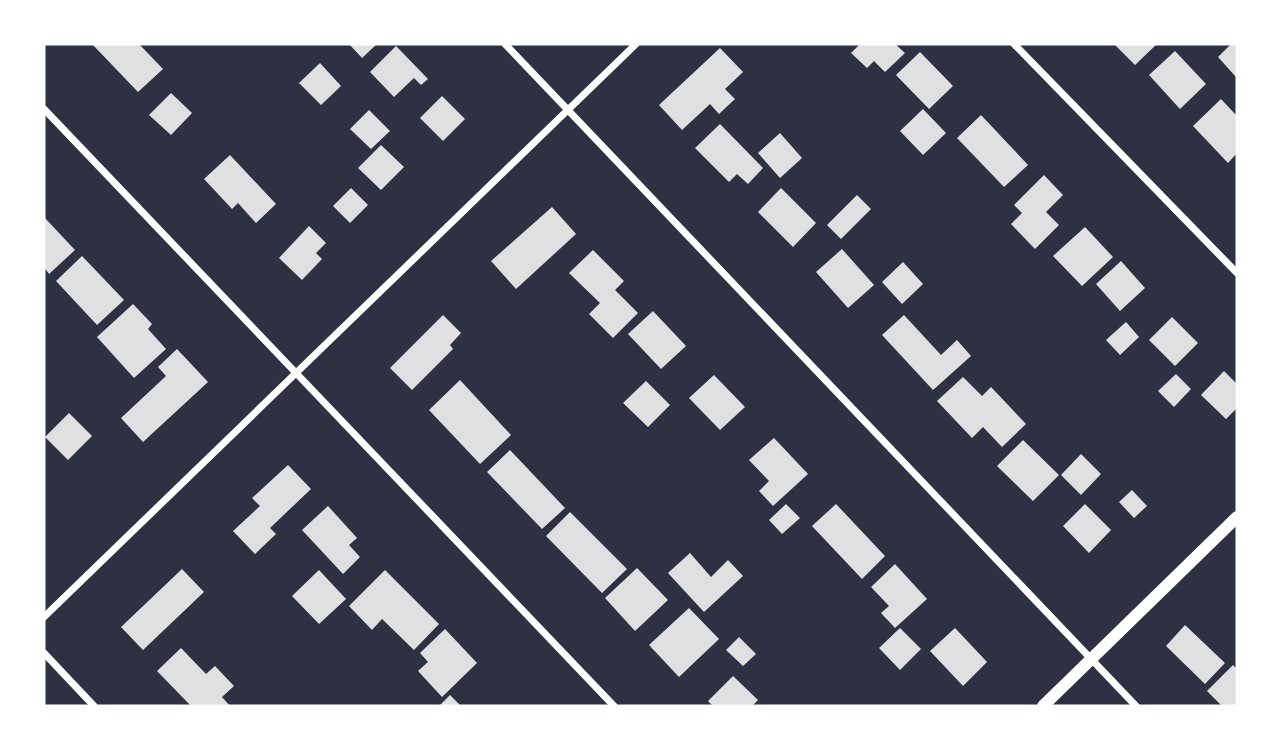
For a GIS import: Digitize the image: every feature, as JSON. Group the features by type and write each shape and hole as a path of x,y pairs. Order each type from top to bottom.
{"street":[{"path":"505,44 1136,706"},
{"path":"44,617 636,44"},
{"path":"1014,44 1237,273"},
{"path":"44,108 614,706"},
{"path":"1043,706 1237,517"},
{"path":"44,653 94,706"}],"building":[{"path":"92,44 139,44 163,69 138,92"},
{"path":"349,44 377,44 362,58"},
{"path":"860,44 895,44 905,53 885,72 874,61 867,68 851,53"},
{"path":"1114,44 1157,44 1135,65"},
{"path":"1231,44 1237,44 1236,77 1218,57"},
{"path":"396,46 428,79 421,85 414,78 394,97 370,72"},
{"path":"720,48 743,72 725,89 735,99 719,114 710,104 682,130 659,105"},
{"path":"1175,51 1206,84 1180,109 1149,75"},
{"path":"920,52 953,86 929,109 896,75"},
{"path":"320,63 341,86 321,105 299,83"},
{"path":"171,93 192,113 171,135 149,115"},
{"path":"442,96 465,119 443,141 420,118"},
{"path":"1221,99 1237,116 1237,153 1228,163 1193,126"},
{"path":"923,109 946,133 923,155 900,131"},
{"path":"369,110 390,131 371,149 350,129"},
{"path":"981,115 1028,165 1004,187 957,138"},
{"path":"720,124 763,168 748,184 737,174 729,182 695,148"},
{"path":"780,133 802,158 780,178 758,153"},
{"path":"381,145 404,167 381,190 358,168"},
{"path":"230,155 276,204 256,223 238,203 232,209 204,179"},
{"path":"1044,175 1063,195 1046,212 1059,225 1035,249 1011,224 1022,213 1014,205"},
{"path":"351,188 368,205 350,223 333,206"},
{"path":"781,188 816,223 793,247 758,212"},
{"path":"857,195 871,209 841,239 827,225"},
{"path":"552,207 576,234 516,289 491,261"},
{"path":"44,217 75,250 49,274 44,267"},
{"path":"309,226 326,243 316,253 322,259 302,280 279,258"},
{"path":"1085,227 1113,257 1082,286 1053,256"},
{"path":"842,249 874,285 848,308 816,272"},
{"path":"593,250 624,281 615,290 638,313 613,338 589,314 600,303 569,273"},
{"path":"82,256 124,300 97,325 56,281"},
{"path":"1121,261 1145,288 1120,311 1096,284"},
{"path":"903,262 923,284 902,304 882,282"},
{"path":"133,304 152,324 148,329 166,349 134,378 97,337"},
{"path":"653,311 686,346 661,369 628,334"},
{"path":"443,315 461,333 450,345 453,349 412,390 390,368"},
{"path":"904,315 941,355 957,340 971,356 933,390 882,335"},
{"path":"1172,317 1198,343 1175,366 1149,340"},
{"path":"1126,322 1139,337 1120,355 1106,340"},
{"path":"177,349 208,382 143,442 121,418 166,376 158,367"},
{"path":"1224,371 1237,384 1237,408 1226,419 1201,395"},
{"path":"1176,374 1191,389 1174,407 1158,391"},
{"path":"714,375 745,407 720,430 689,398"},
{"path":"963,377 982,396 991,387 1026,424 1002,447 983,427 972,438 937,401"},
{"path":"460,380 511,435 480,464 429,410"},
{"path":"646,381 670,405 648,427 623,403"},
{"path":"69,413 92,436 68,460 45,437"},
{"path":"774,438 808,474 773,506 759,491 769,481 749,460"},
{"path":"1023,440 1059,475 1033,501 997,466"},
{"path":"510,450 565,508 542,529 487,472"},
{"path":"1081,454 1101,474 1081,495 1061,475"},
{"path":"288,465 311,489 270,528 276,534 255,554 233,531 260,506 252,498"},
{"path":"1132,490 1147,506 1134,518 1119,502"},
{"path":"786,504 800,518 782,534 769,520"},
{"path":"836,504 885,556 862,579 812,526"},
{"path":"1085,504 1111,530 1089,553 1063,526"},
{"path":"328,506 357,538 349,545 360,557 343,574 302,530"},
{"path":"570,512 627,569 602,593 546,536"},
{"path":"690,553 711,577 728,560 743,576 704,612 668,573"},
{"path":"895,564 927,599 895,628 881,613 889,606 871,587"},
{"path":"637,568 668,600 635,631 605,598"},
{"path":"182,569 204,592 143,650 121,627"},
{"path":"319,570 346,599 319,624 292,596"},
{"path":"385,570 439,624 414,650 382,619 372,630 349,606"},
{"path":"689,608 719,639 679,677 649,645"},
{"path":"1185,625 1225,663 1205,684 1166,646"},
{"path":"900,628 921,649 900,670 879,648"},
{"path":"955,628 987,662 963,686 930,651"},
{"path":"445,629 477,663 442,697 418,671 428,662 420,653"},
{"path":"739,637 756,654 743,666 726,650"},
{"path":"181,648 206,674 215,666 234,686 222,697 230,706 191,706 157,671"},
{"path":"1233,665 1237,669 1237,706 1222,706 1207,691"},
{"path":"733,676 758,700 752,706 713,706 708,701"},
{"path":"450,695 461,706 439,706"}]}
